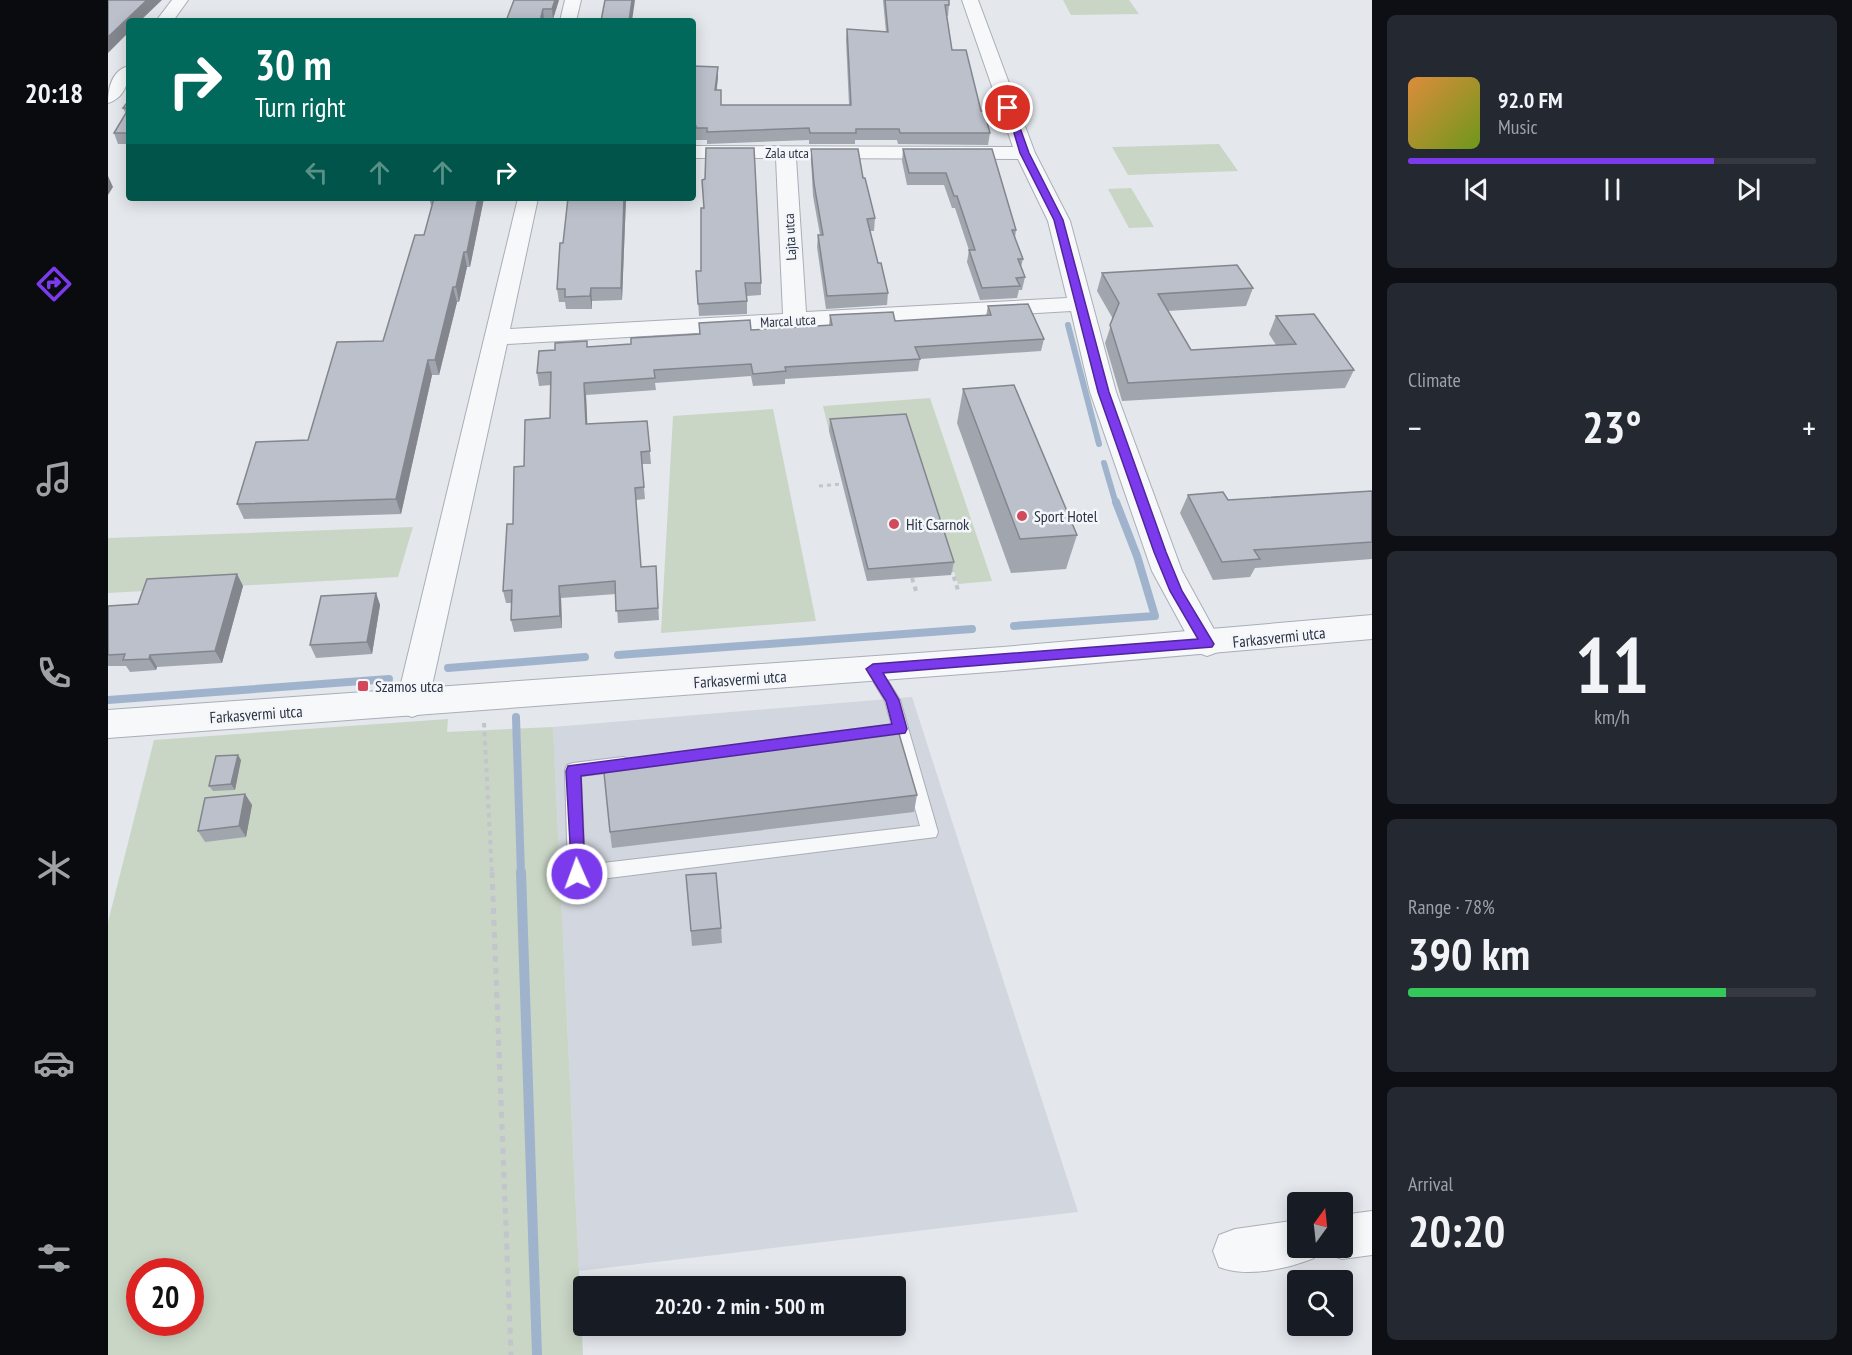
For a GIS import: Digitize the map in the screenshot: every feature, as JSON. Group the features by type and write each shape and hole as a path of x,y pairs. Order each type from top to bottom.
{"street":[{"path":"166,18 180,0"},
{"path":"569,18 573,0"},
{"path":"970,0 1025,153 1059,220 1103,392 1167,571 1207,644"},
{"path":"108,97 126,74"},
{"name":"Zala utca","path":"696,152 1025,153"},
{"name":"Lajta utca","path":"786,153 795,321"},
{"path":"412,704 527,201"},
{"name":"Marcal utca","path":"497,337 1079,304"},
{"name":"Farkasvermi utca","path":"108,724 483,699 1207,644 1372,627"},
{"path":"1353,1236 1372,1233"},
{"path":"1235,1251 1287,1244"}],"lane":[{"path":"643,762 573,771 577,874 930,832 894,729 892,700 873,669"}],"path":[{"path":"819,486 842,484"},
{"path":"947,556 958,590"},
{"path":"912,578 916,594"},
{"path":"483,699 498,973 512,1355"}],"shaded area":[{"path":"912,697 1078,1212 579,1271 553,727"}],"green space":[{"path":"1063,0 1129,0 1139,14 1071,15"},
{"path":"1219,144 1238,171 1128,175 1112,147"},
{"path":"1131,188 1154,227 1129,228 1108,189"},
{"path":"930,398 992,581 958,584 909,425 829,431 823,406"},
{"path":"773,409 816,621 661,633 673,416"},
{"path":"413,527 398,577 108,593 108,538"},
{"path":"448,719 447,732 553,727 579,1276 573,1276 573,1336 582,1336 583,1355 108,1355 108,922 154,740"}],"building":[{"path":"108,0 147,0 126,18 108,37"},
{"path":"514,0 555,0 552,9 543,9 541,18 507,18"},
{"path":"605,0 632,0 629,18 602,18"},
{"path":"885,0 949,0 949,5 945,5 952,50 966,50 981,111 984,111 990,133 900,133 899,129 856,129 856,133 810,133 809,128 707,132 707,128 696,128 696,66 718,67 715,90 721,90 721,105 851,105 847,29 888,32"},
{"path":"126,113 126,133 114,133"},
{"path":"706,148 754,148 761,283 745,283 747,301 698,304 696,271 701,271 701,208 704,208 702,180 705,179"},
{"path":"811,149 858,149 863,178 865,178 875,218 867,219 888,293 827,296 818,235 823,235 814,184"},
{"path":"903,149 992,149 1016,230 1012,230 1023,259 1018,259 1025,277 1016,278 1020,286 982,288 969,250 975,250 957,196 954,196 946,173 909,173"},
{"path":"433,201 477,201 467,252 464,252 456,287 453,287 435,360 428,360 396,499 237,504 256,442 308,440 337,342 383,341 415,235 424,235"},
{"path":"568,201 624,201 621,288 591,288 590,296 565,297 565,289 557,289 560,243 563,243"},
{"path":"1237,265 1253,288 1158,294 1191,350 1296,344 1276,316 1314,314 1354,370 1128,383 1110,325 1119,303 1102,273"},
{"path":"1028,304 1044,339 915,347 920,359 785,367 786,371 753,374 751,364 654,370 655,378 584,383 586,424 647,421 650,451 641,452 644,487 635,488 641,567 656,566 658,608 616,611 615,581 559,586 560,616 511,620 512,590 503,591 507,524 513,524 514,467 524,466 525,420 550,418 551,372 537,373 539,351 555,350 555,343 587,341 587,347 631,344 631,338 700,334 699,323 750,320 751,330 832,325 830,315 893,312 895,321 991,315 988,306"},
{"path":"1014,385 1077,535 1020,539 963,389"},
{"name":"Hit Csarnok","path":"906,414 954,562 868,569 830,419"},
{"path":"1372,491 1372,542 1254,550 1260,559 1222,562 1188,495 1223,492 1228,500"},
{"path":"237,574 215,651 150,655 149,659 123,660 125,654 108,655 108,606 138,604 147,579"},
{"path":"376,593 367,642 310,645 321,596"},
{"path":"897,727 917,795 610,832 603,763"},
{"path":"238,755 231,784 209,786 216,756"},
{"path":"245,794 239,826 198,831 205,798"},
{"path":"716,873 721,928 691,931 686,875"}],"waterway":[{"path":"1068,325 1099,444"},
{"path":"1104,463 1116,504"},
{"path":"1014,626 1155,616 1137,556 1116,502"},
{"path":"618,655 972,629"},
{"path":"448,668 585,657"},
{"path":"108,700 389,679"},
{"path":"516,717 521,874"},
{"path":"521,872 537,1355"}],"place":[{"name":"Sport Hotel","path":"1022,516"},
{"name":"Hit Csarnok","path":"894,524"},
{"name":"Szamos utca","path":"363,686"}],"route":[{"path":"577,874 573,771 900,729 892,700 873,669 1207,644 1167,571 1132,477 1103,392 1059,220 1025,153 1008,108"}]}
